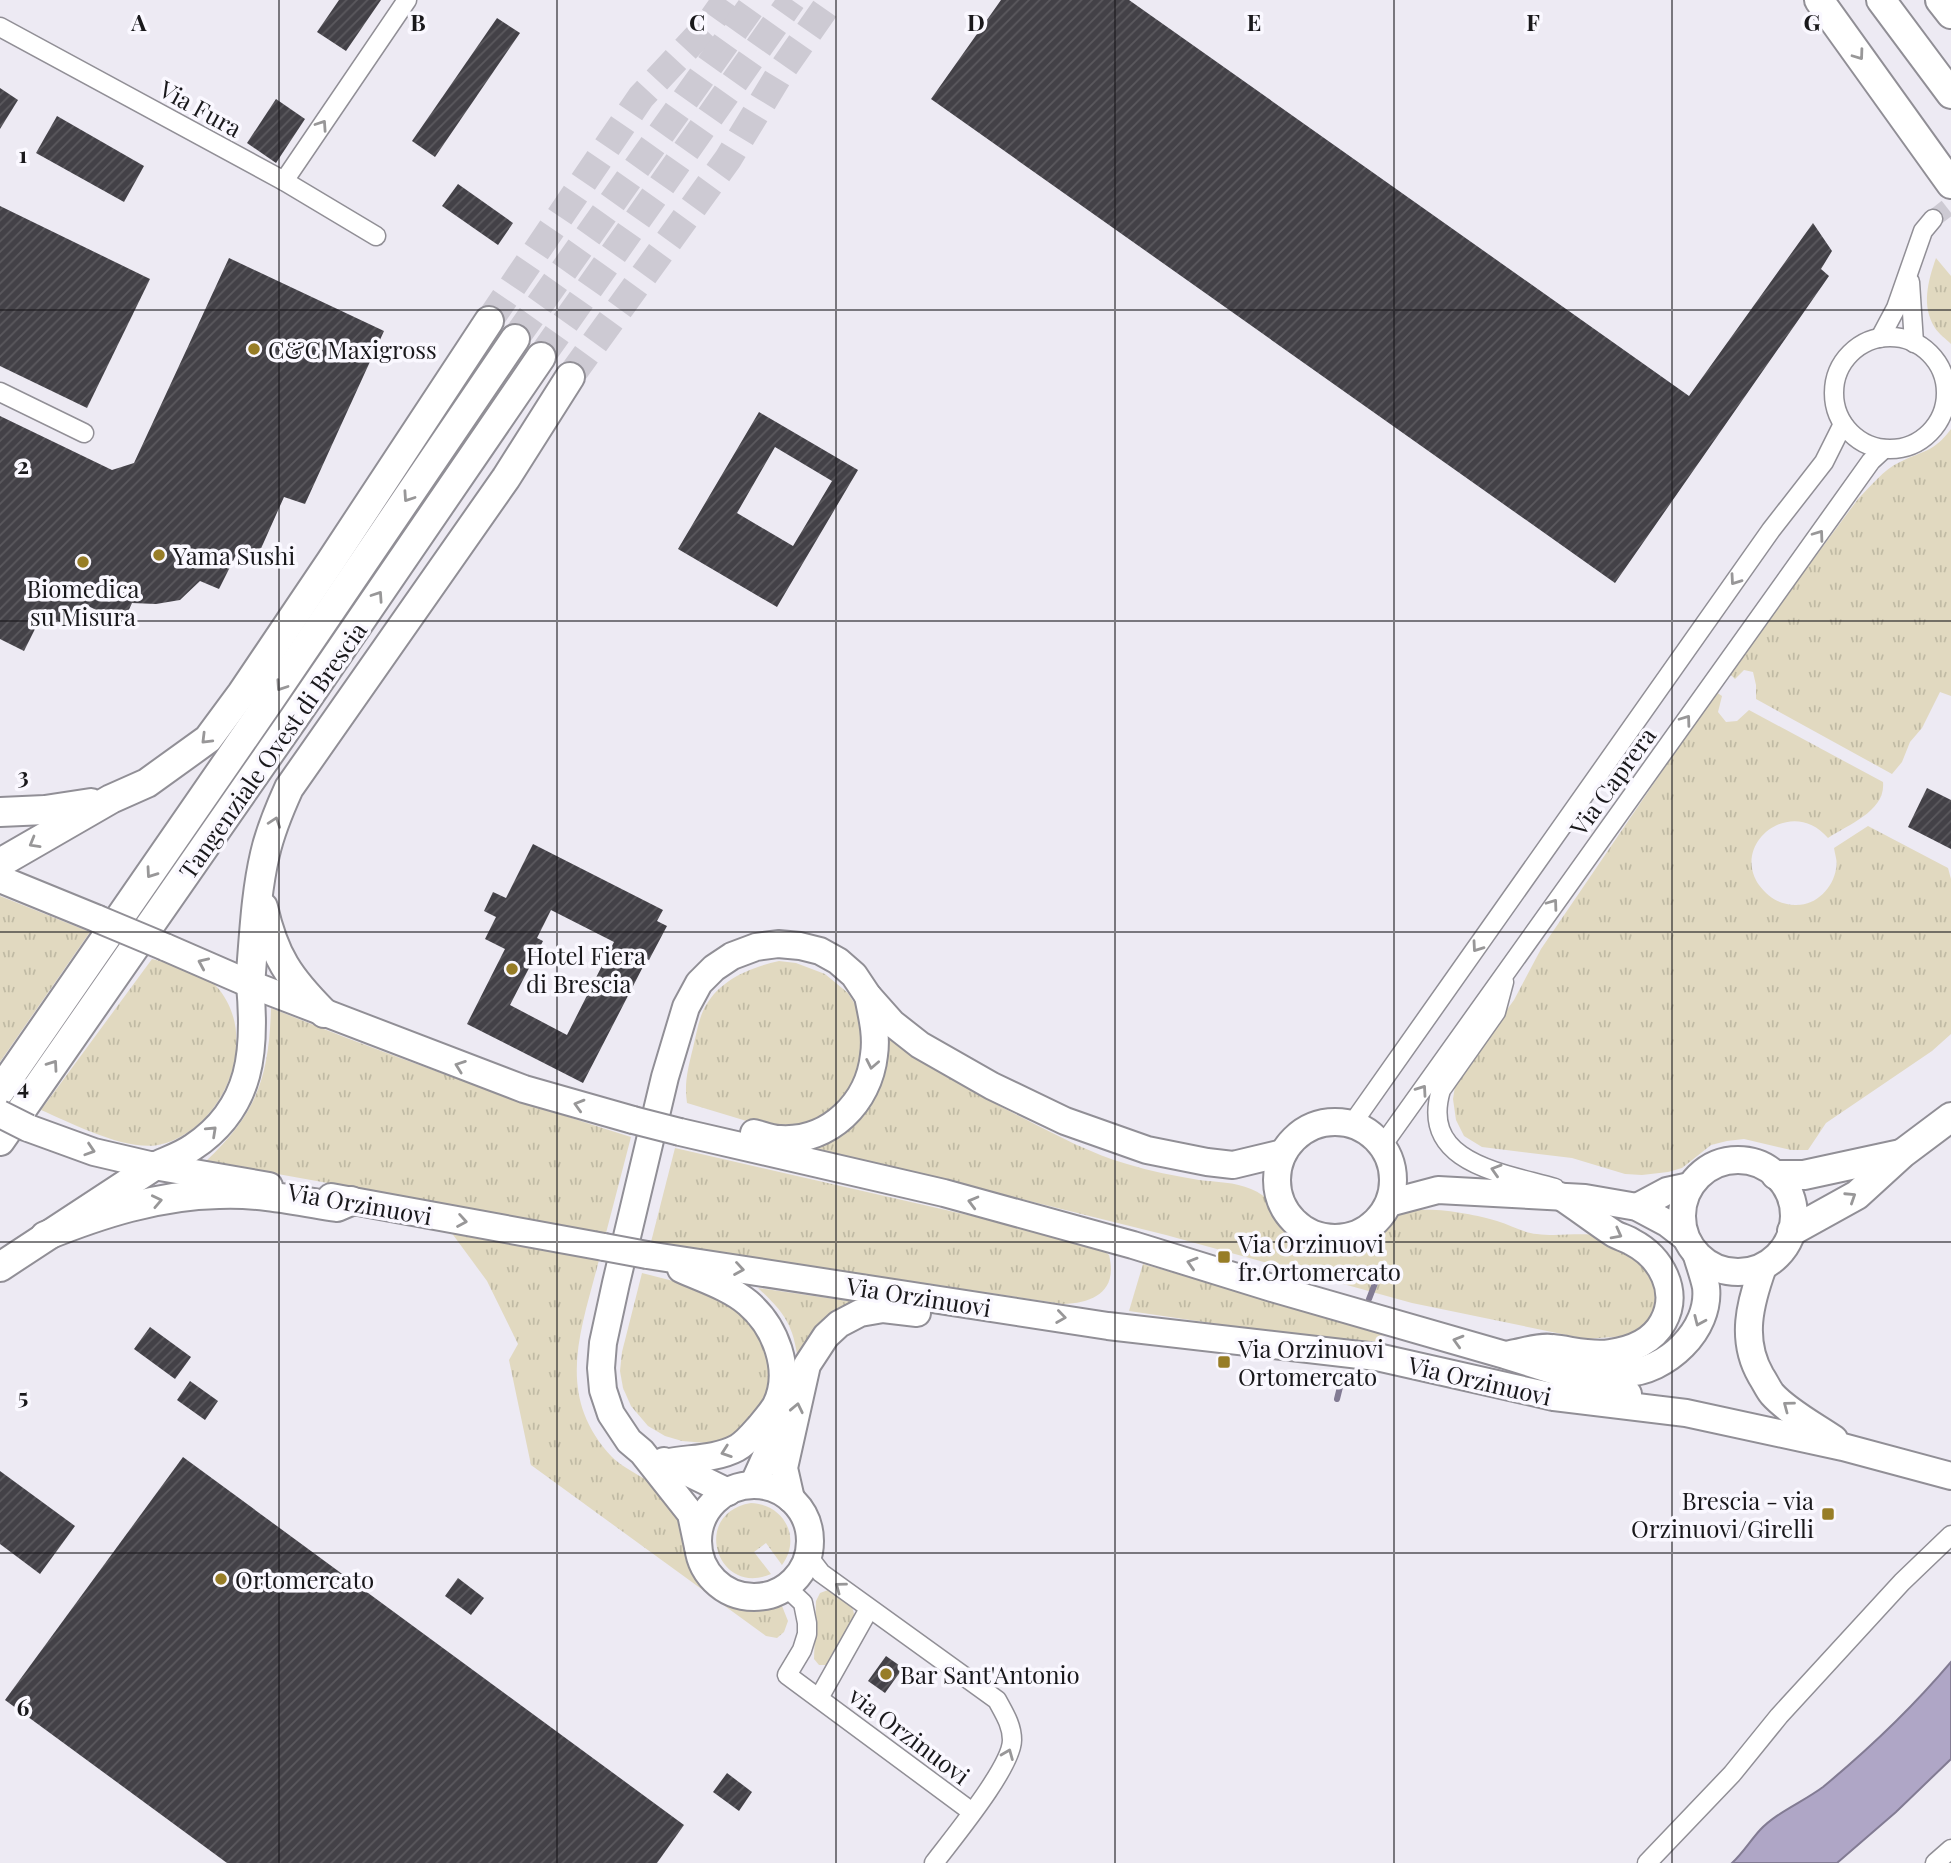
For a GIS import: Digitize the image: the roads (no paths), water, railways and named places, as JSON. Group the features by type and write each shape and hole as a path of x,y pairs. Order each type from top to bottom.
{"highway":[{"path":"1819,0 1951,184"},
{"path":"1862,0 1930,66"},
{"path":"1881,0 1951,94"},
{"path":"1940,0 1951,14"},
{"name":"Tangenziale Ovest di Brescia","path":"0,1091 439,452 467,387 502,330 309,594 208,739 147,783 111,799"},
{"name":"Tangenziale Ovest di Brescia","path":"0,1141 467,465 520,417 556,367 506,478 289,788 265,853 259,888"},
{"path":"0,812 45,810 111,799"},
{"path":"0,863 111,799"},
{"path":"250,984 259,888"},
{"path":"259,888 270,938 286,969 324,1013"},
{"path":"1792,1231 1857,1195 1903,1153 1951,1117"},
{"path":"1776,1175 1804,1175 1903,1153"},
{"path":"0,1267 154,1166"},
{"path":"45,1236 89,1218 170,1198 220,1194 337,1207 351,1201"}],"main road":[{"name":"Via Orzinuovi","path":"0,879 250,984 524,1089 633,1120 956,1197 1143,1248 1505,1355 1686,1413"},
{"path":"642,1452 741,1488 770,1488 791,1499 808,1525 810,1541 808,1556 800,1574 786,1587 760,1597 730,1591 710,1576 698,1547 691,1514 642,1452 629,1441 611,1414 603,1390 603,1343 665,1077 686,1007 699,983 714,968 732,956 755,947 778,944 820,951 838,961 854,975 892,1023 920,1045 992,1086 1065,1121 1147,1150 1233,1165 1278,1192"},
{"path":"154,1166 192,1148 213,1132 241,1092 253,1044 250,984"},
{"path":"680,1132 728,1127 779,1139 800,1138 837,1122 864,1093 871,1075 875,1033 869,996"},
{"name":"Via Orzinuovi","path":"0,1114 29,1128 94,1152 154,1166 650,1255 1108,1326 1377,1357 1554,1397 1686,1413 1843,1447 1951,1476"},
{"path":"1387,1155 1394,1177 1390,1203 1381,1217 1354,1236 1330,1238 1306,1231 1293,1221 1283,1208 1278,1192 1278,1165 1283,1153 1293,1139 1307,1129 1337,1121 1369,1132 1387,1155 1438,1190"},
{"path":"1233,1165 1283,1153"},
{"path":"1390,1203 1438,1190 1573,1197 1637,1207 1667,1223 1691,1246 1711,1267 1728,1272 1746,1272 1763,1267 1776,1258 1786,1246 1794,1216 1786,1187 1776,1175 1763,1166 1730,1160 1714,1165 1700,1174 1690,1186 1683,1202 1681,1219 1691,1246 1706,1288 1705,1308 1695,1331 1682,1347 1663,1361 1642,1371 1622,1373 1545,1356 1505,1355"},
{"path":"1637,1207 1667,1191 1690,1186"},
{"path":"1505,1355 1550,1347 1589,1354 1628,1350 1658,1331 1666,1317 1670,1302 1669,1287 1655,1260 1632,1241 1616,1235 1573,1197"},
{"path":"650,1255 729,1291 747,1303 773,1334 780,1355 782,1384 776,1404 771,1445 741,1488 718,1498 706,1512 700,1527 698,1547"},
{"path":"1763,1267 1752,1297 1748,1320 1750,1347 1756,1368 1772,1394 1843,1447"},
{"path":"791,1499 784,1468 807,1365 826,1336 839,1324 860,1313 883,1309 971,1319 1016,1311"},
{"path":"669,1462 691,1457 717,1456 737,1448 749,1439 776,1404"}],"street":[{"path":"284,181 407,0"},
{"name":"Via Fura","path":"0,27 284,181 376,236"},
{"path":"1880,338 1896,308 1923,231 1933,219"},
{"path":"1910,271 1914,343"},
{"path":"1898,338 1914,343 1928,353 1939,366 1945,382 1945,400 1941,416 1924,436 1902,448 1884,449 1861,441 1843,424 1835,400 1837,374 1853,351 1870,341 1898,338"},
{"path":"0,392 84,433"},
{"name":"Via Caprera","path":"1352,1124 1763,541 1824,462 1843,424"},
{"name":"Via Caprera","path":"1387,1155 1508,968 1871,461 1884,449"},
{"path":"1508,968 1496,1012 1441,1090 1437,1104 1440,1131 1455,1152 1476,1164 1573,1197"},
{"path":"1647,1863 1732,1774 1779,1716 1867,1620 1951,1535"},
{"name":"via Orzinuovi","path":"808,1556 821,1573 997,1700 1010,1724 1012,1742 1006,1761 934,1863"},
{"name":"via Orzinuovi","path":"786,1587 803,1602 807,1623 802,1650 787,1675 972,1812"},
{"name":"via Orzinuovi","path":"819,1698 869,1609"},
{"path":"1935,1863 1951,1849"}],"waterway":[{"path":"1369,1299 1379,1273"},
{"path":"1337,1399 1342,1379"}],"tunnel":[{"path":"489,321 641,97 709,24 726,0"},
{"path":"515,339 756,0"},
{"path":"541,357 792,0"},
{"path":"570,377 728,159 782,70 831,0"},
{"path":"1933,219 1951,205"}],"place":[{"name":"C&C Maxigross","path":"254,349"},
{"name":"Yama Sushi","path":"159,555"},
{"name":"Biomedica su Misura","path":"83,562"},
{"name":"Hotel Fiera di Brescia","path":"512,969"},
{"name":"Via Orzinuovi fr.Ortomercato","path":"1224,1257"},
{"name":"Via Orzinuovi Ortomercato","path":"1224,1362"},
{"name":"Brescia - via Orzinuovi/Girelli","path":"1828,1514"},
{"name":"Ortomercato","path":"221,1579"},
{"name":"Bar Sant'Antonio","path":"886,1674"}]}
